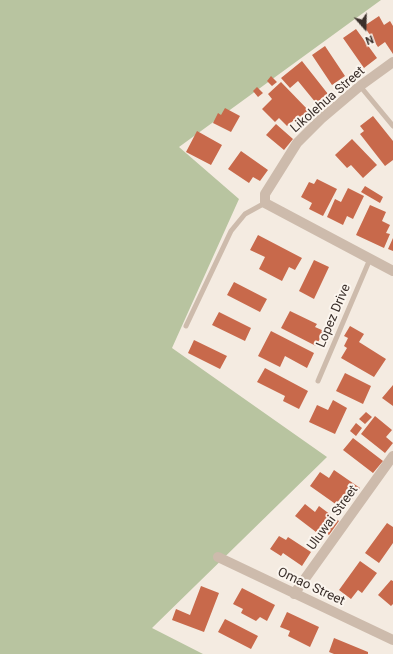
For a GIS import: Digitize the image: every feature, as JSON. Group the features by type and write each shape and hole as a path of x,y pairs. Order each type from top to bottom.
{"street":[{"name":"Likolehua Street","path":"265,203 265,194 297,143 321,119 360,86 393,62"},
{"path":"265,203 393,271"},
{"name":"Uluwai Street","path":"294,594 393,456"},
{"name":"Omao Street","path":"218,557 393,640"}],"lane":[{"path":"360,86 393,126"},
{"path":"186,326 231,231 245,214 265,203"},
{"name":"Lopez Drive","path":"318,381 370,259"}],"green space":[{"path":"0,0 381,0 179,147 239,199 172,348 327,457 152,628 203,654 0,654"}],"building":[{"path":"379,16 384,25 390,21 393,26 393,54 385,42 378,47 364,26"},
{"path":"356,29 377,58 364,68 343,38"},
{"path":"325,46 345,76 332,85 312,55"},
{"path":"302,61 328,94 316,103 298,81 290,88 281,78"},
{"path":"271,76 277,82 272,86 267,81"},
{"path":"281,82 310,112 297,124 294,120 287,126 279,118 275,122 262,109 272,99 268,94"},
{"path":"257,87 263,93 258,97 253,91"},
{"path":"225,108 240,116 231,132 213,123 218,113 221,115"},
{"path":"373,116 393,141 393,160 385,166 360,134 364,131 360,126"},
{"path":"276,124 293,139 284,150 266,135"},
{"path":"197,131 222,145 211,165 186,152"},
{"path":"352,139 377,165 363,178 351,165 347,168 335,155"},
{"path":"241,151 268,170 260,181 253,177 249,183 228,169"},
{"path":"317,179 337,189 323,216 309,209 312,203 301,197 309,182 314,184"},
{"path":"365,186 383,197 380,203 361,192"},
{"path":"348,188 364,196 353,219 347,216 343,225 327,217 335,199 341,202"},
{"path":"370,205 386,212 382,221 390,225 386,233 390,234 384,248 356,235"},
{"path":"258,235 302,258 295,270 289,267 282,281 259,269 265,257 250,250"},
{"path":"393,238 393,251 388,249"},
{"path":"314,260 329,267 314,299 299,291"},
{"path":"234,282 267,299 260,312 227,295"},
{"path":"290,311 317,324 315,327 324,331 316,346 281,328"},
{"path":"219,312 251,328 245,341 212,325"},
{"path":"350,326 364,334 359,342 386,359 374,377 341,358 347,348 344,346 348,338 344,336"},
{"path":"271,331 314,353 307,368 285,356 280,367 258,356"},
{"path":"194,340 227,356 220,369 188,353"},
{"path":"265,368 308,391 299,409 283,401 285,396 257,382"},
{"path":"345,373 371,386 363,404 336,391"},
{"path":"393,385 393,406 382,398"},
{"path":"333,400 347,408 335,434 309,422 317,405 328,410"},
{"path":"366,412 372,417 365,424 359,419"},
{"path":"375,416 392,430 386,437 393,443 385,453 361,434"},
{"path":"356,423 362,428 356,436 350,431"},
{"path":"353,438 383,461 373,473 343,450"},
{"path":"334,470 360,488 344,510 310,486 320,472 329,478"},
{"path":"305,504 315,512 319,506 339,521 329,535 320,528 316,532 295,516"},
{"path":"387,523 393,527 393,543 379,563 365,553"},
{"path":"279,536 286,540 288,537 311,552 302,566 283,553 281,556 270,549"},
{"path":"360,561 377,573 362,593 358,590 351,599 339,590"},
{"path":"391,580 393,581 393,604 391,606 378,595"},
{"path":"201,586 219,593 204,632 172,620 176,609 190,615"},
{"path":"242,588 275,605 267,621 260,617 256,621 241,613 243,609 233,604"},
{"path":"287,612 319,627 310,647 288,636 290,631 280,627"},
{"path":"225,619 258,636 251,649 218,632"},
{"path":"334,638 368,652 368,654 334,654 329,652"}]}
